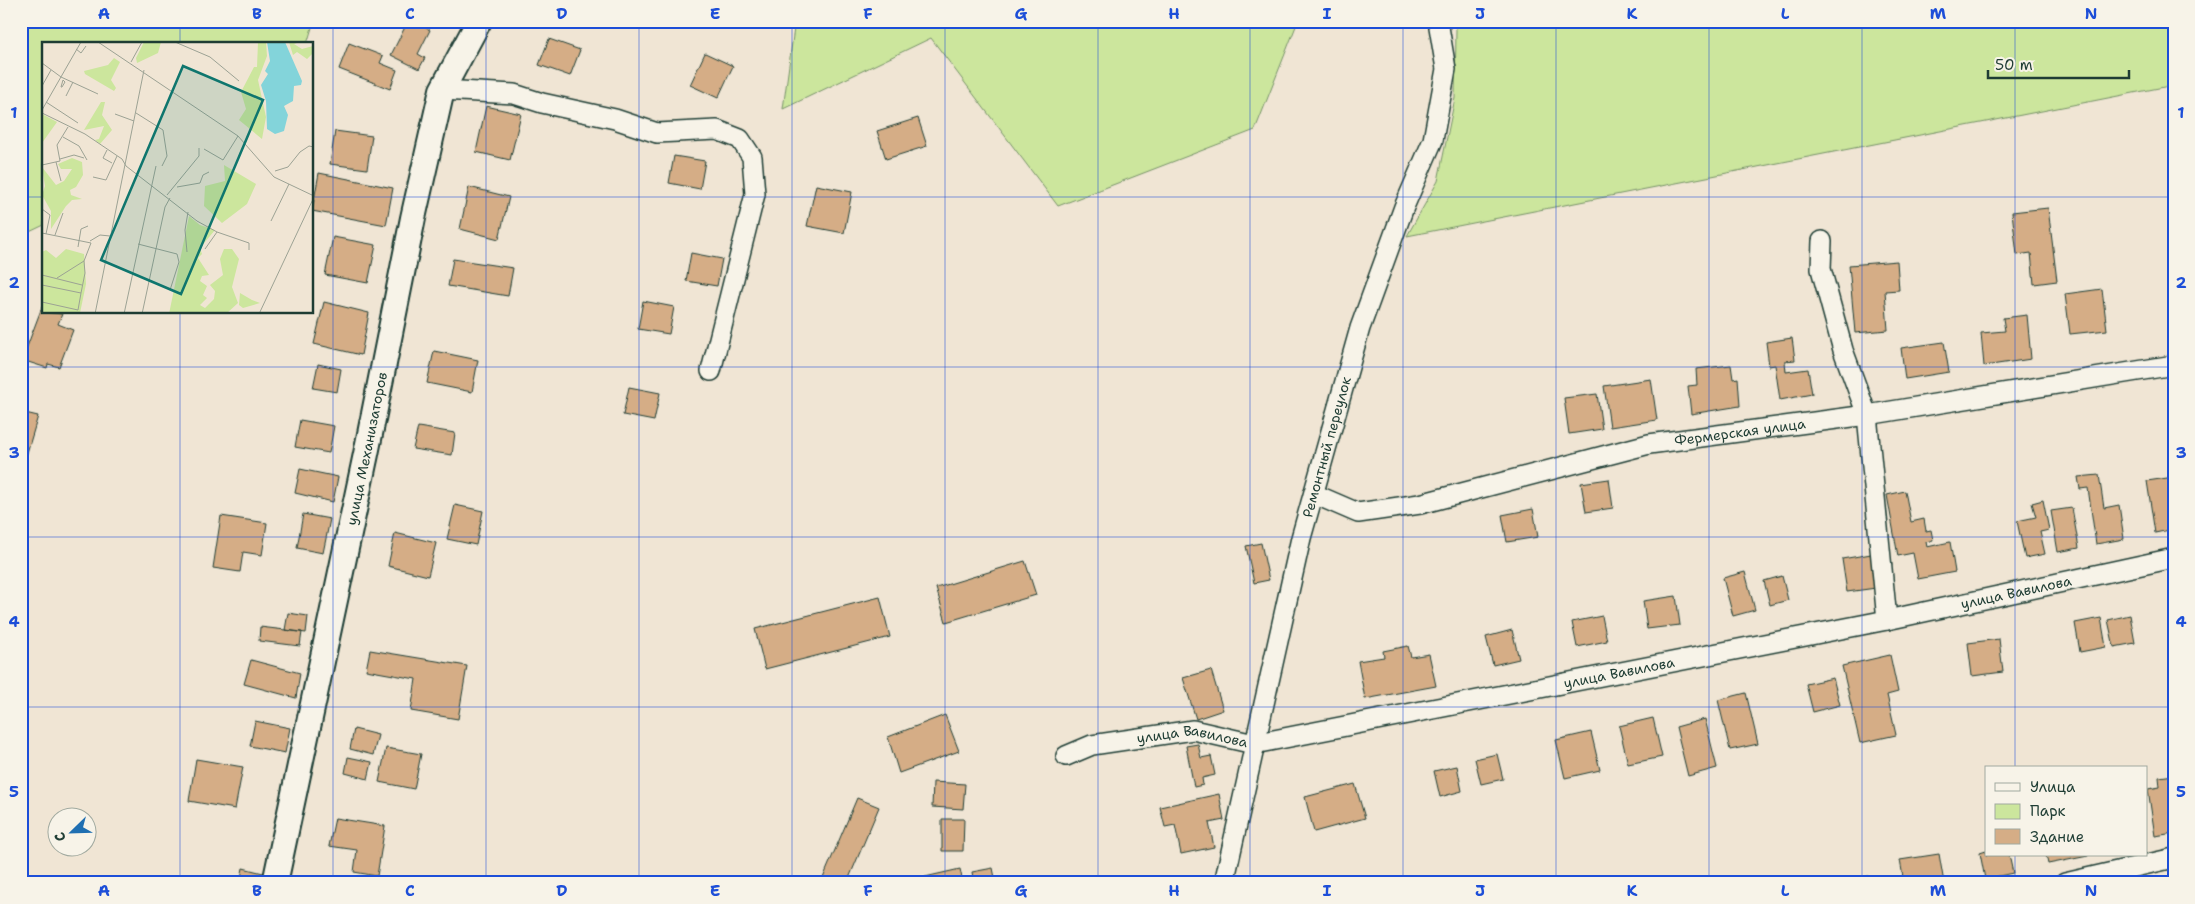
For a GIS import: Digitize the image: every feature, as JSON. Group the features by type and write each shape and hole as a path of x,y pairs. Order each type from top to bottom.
{"street":[{"name":"улица Механизаторов","path":"275,883 442,90 479,21"},
{"name":"Ремонтный переулок","path":"1224,883 1302,538 1360,328 1404,207 1433,140 1446,69 1438,21"},
{"path":"442,90 514,94 542,103 614,119 657,133 717,130 740,139 752,157 755,194 711,370"},
{"path":"1822,241 1821,269 1843,350 1867,416 1887,620"},
{"name":"Фермерская улица","path":"1314,494 1358,513 1420,504 1648,444 1867,416 2174,365"},
{"name":"улица Вавилова","path":"1066,756 1092,745 1193,730 1254,744 1887,620 2174,558"},
{"path":"2065,883 2174,858"}],"green space":[{"path":"21,21 314,21 308,42 42,42 42,226 21,236"},
{"path":"795,21 1298,21 1255,130 1058,206 931,38 783,109"},
{"path":"1455,21 2174,21 2174,85 1407,236 1438,181 1455,98"}],"building":[{"path":"408,21 413,21 430,30 418,54 425,58 419,69 391,55"},
{"path":"549,39 580,50 570,76 539,65"},
{"path":"349,43 383,56 380,63 397,70 390,89 339,69"},
{"path":"705,53 733,66 718,98 690,85"},
{"path":"486,106 521,114 510,160 476,152"},
{"path":"918,118 927,146 886,159 877,131"},
{"path":"335,131 372,136 367,169 330,164"},
{"path":"674,156 705,161 700,189 669,183"},
{"path":"319,173 393,188 386,225 314,211"},
{"path":"816,185 852,192 844,233 807,226"},
{"path":"469,187 509,197 499,239 460,229"},
{"path":"2048,208 2057,281 2034,284 2031,253 2017,255 2012,212"},
{"path":"333,237 376,245 368,283 325,275"},
{"path":"691,253 722,259 717,286 686,281"},
{"path":"453,259 513,268 508,296 448,286"},
{"path":"1897,261 1899,290 1885,291 1888,330 1855,333 1849,265"},
{"path":"2102,289 2107,330 2070,334 2065,294"},
{"path":"643,301 674,307 669,334 638,329"},
{"path":"324,302 369,313 361,355 314,344"},
{"path":"42,307 42,314 62,314 58,324 73,330 59,367 48,364 47,368 22,360"},
{"path":"2027,315 2031,359 1984,366 1981,333 2005,331 2003,318"},
{"path":"1792,338 1795,360 1785,361 1786,372 1808,369 1812,394 1780,400 1775,365 1769,366 1766,342"},
{"path":"1944,342 1949,372 1905,379 1901,348"},
{"path":"434,351 478,360 472,392 427,383"},
{"path":"318,364 341,369 337,392 313,388"},
{"path":"1731,365 1733,379 1738,378 1740,406 1691,414 1688,386 1697,385 1696,369"},
{"path":"1651,379 1657,420 1610,427 1604,386"},
{"path":"629,387 660,393 654,421 623,415"},
{"path":"1597,394 1602,429 1569,434 1564,398"},
{"path":"21,412 38,416 21,473"},
{"path":"300,420 334,426 329,453 295,447"},
{"path":"418,427 455,433 452,455 413,449"},
{"path":"300,469 338,477 333,502 295,493"},
{"path":"2099,475 2104,508 2119,505 2124,539 2096,544 2088,488 2080,489 2078,477"},
{"path":"2174,477 2174,529 2155,533 2147,481"},
{"path":"1609,479 1613,508 1586,512 1581,483"},
{"path":"1905,491 1911,522 1924,519 1926,531 1931,530 1933,540 1926,542 1927,547 1950,542 1955,572 1918,579 1913,553 1898,556 1887,495"},
{"path":"2043,500 2049,530 2040,532 2045,554 2025,558 2017,521 2036,517 2032,503"},
{"path":"455,505 483,511 476,545 447,539"},
{"path":"2072,508 2079,548 2058,552 2051,511"},
{"path":"1533,509 1538,537 1507,542 1502,515"},
{"path":"303,514 330,519 323,553 297,548"},
{"path":"221,516 267,523 262,555 243,552 240,572 213,568"},
{"path":"395,533 436,543 428,576 388,566"},
{"path":"1261,543 1269,580 1254,583 1246,546"},
{"path":"1871,554 1876,588 1847,592 1842,559"},
{"path":"1025,561 1036,595 946,622 936,588"},
{"path":"1745,572 1755,610 1733,616 1723,578"},
{"path":"1782,576 1788,600 1770,605 1764,581"},
{"path":"1676,596 1680,625 1647,629 1643,601"},
{"path":"880,597 890,637 765,669 755,629"},
{"path":"288,613 308,616 306,633 285,630"},
{"path":"2130,615 2135,643 2114,647 2108,620"},
{"path":"1602,616 1607,641 1577,647 1572,622"},
{"path":"2101,618 2106,647 2080,652 2075,623"},
{"path":"260,627 302,632 300,646 259,641"},
{"path":"1512,630 1519,659 1493,665 1486,637"},
{"path":"1999,639 2003,672 1972,676 1968,643"},
{"path":"1408,646 1411,657 1429,654 1436,686 1365,699 1358,661 1384,657 1383,651"},
{"path":"370,650 467,666 458,719 411,711 416,679 366,670"},
{"path":"1890,655 1898,692 1887,695 1896,735 1860,743 1842,666"},
{"path":"251,660 300,673 296,698 244,684"},
{"path":"1211,670 1223,710 1196,719 1183,678"},
{"path":"1833,678 1840,705 1813,712 1806,684"},
{"path":"1746,693 1758,744 1730,750 1718,700"},
{"path":"945,715 959,751 899,773 888,737"},
{"path":"1653,718 1662,757 1628,764 1619,726"},
{"path":"1705,719 1717,768 1688,776 1676,727"},
{"path":"255,721 290,728 285,753 250,746"},
{"path":"354,729 378,735 373,755 350,749"},
{"path":"1591,732 1600,770 1565,778 1556,740"},
{"path":"1198,744 1201,758 1211,756 1215,775 1202,778 1203,785 1194,787 1186,746"},
{"path":"386,748 421,754 414,789 379,782"},
{"path":"1497,754 1503,779 1481,784 1475,759"},
{"path":"348,757 372,762 368,779 345,773"},
{"path":"196,759 243,767 235,809 189,801"},
{"path":"1457,766 1462,791 1440,797 1434,771"},
{"path":"2174,775 2174,833 2155,836 2148,789 2160,787 2159,777"},
{"path":"933,782 965,784 963,809 932,807"},
{"path":"1355,784 1365,818 1314,832 1305,797"},
{"path":"1219,794 1224,820 1209,823 1214,847 1181,854 1175,825 1165,827 1160,807"},
{"path":"857,798 879,807 847,883 821,883"},
{"path":"335,818 385,826 377,876 354,872 357,850 329,846"},
{"path":"942,819 964,819 963,851 942,851"},
{"path":"1985,851 1985,856 2009,856 2013,873 1985,879 1980,853"},
{"path":"1939,854 1944,883 1904,883 1900,860"},
{"path":"2046,856 2088,856 2048,864"},
{"path":"243,868 263,873 260,883 240,883"},
{"path":"993,868 996,883 974,883 972,872"},
{"path":"960,869 963,883 927,883 925,877"},
{"path":"1868,876 1869,883 1842,883 1841,881"},
{"path":"183,877 209,883 181,883"}]}
